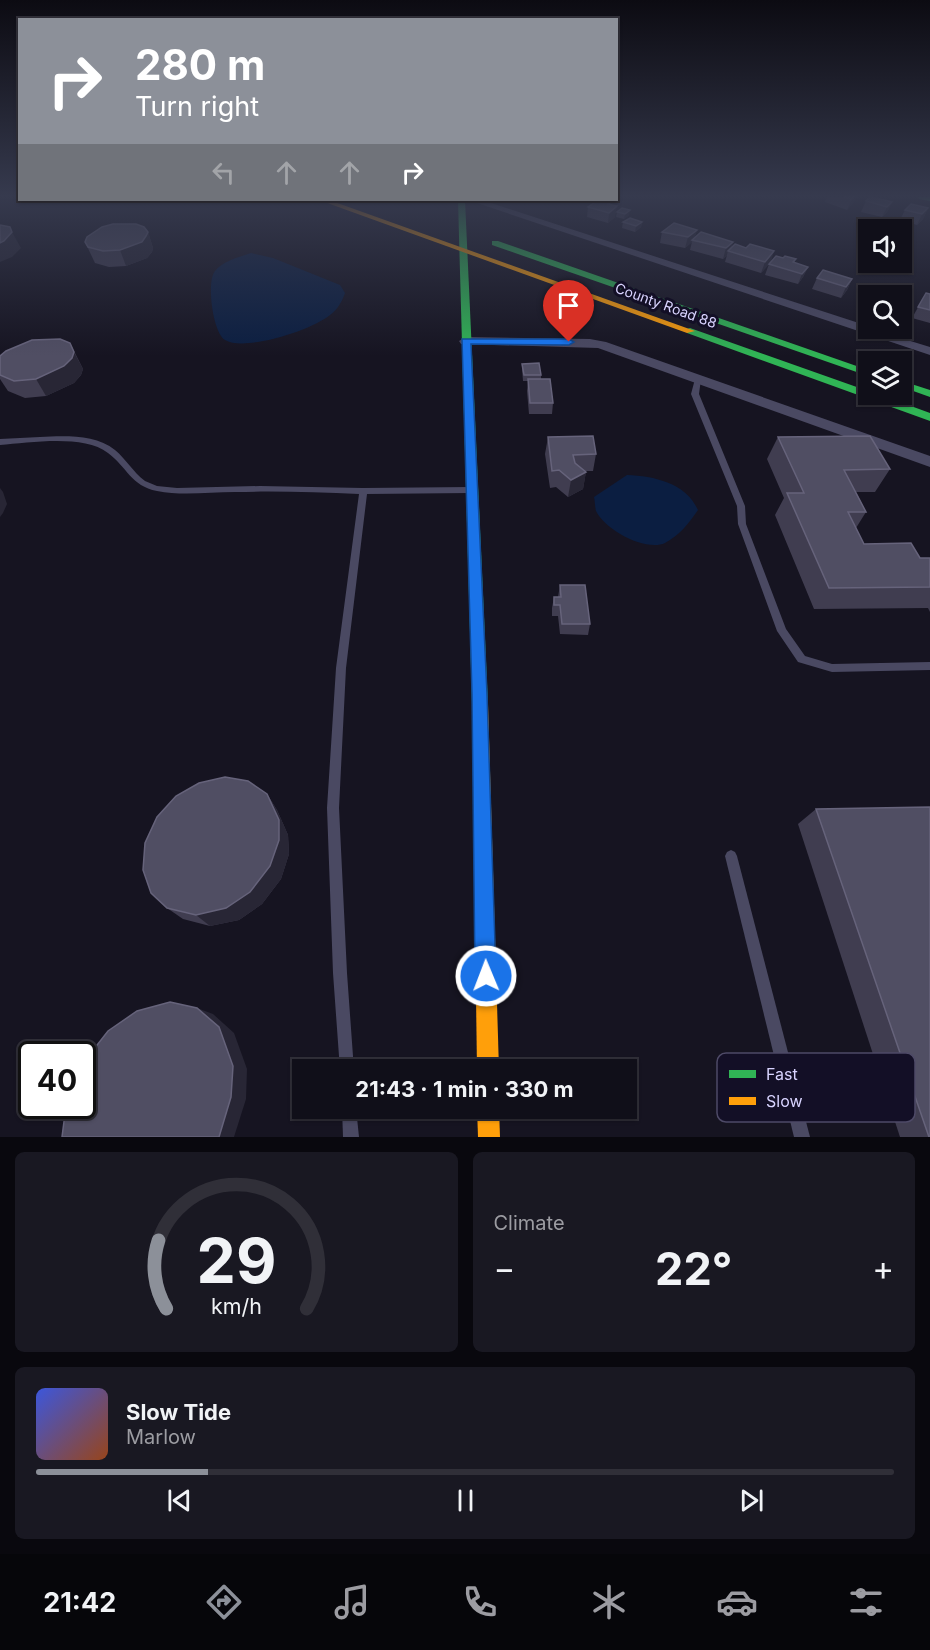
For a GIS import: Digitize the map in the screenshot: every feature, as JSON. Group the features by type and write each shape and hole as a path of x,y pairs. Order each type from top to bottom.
{"main road":[{"path":"462,250 480,694 488,1059"},
{"name":"County Road 88","path":"462,250 930,417"},
{"name":"County Road 88","path":"517,250 858,370"},
{"path":"912,388 930,394"},
{"path":"488,1119 489,1137"}],"street":[{"path":"625,250 930,351"},
{"path":"466,341 590,343 618,350 930,462"}],"lane":[{"path":"698,379 695,394 741,506 742,524 761,578 782,631 802,659 832,668 930,666"},
{"path":"0,442 92,441 107,447 135,477 148,485 170,489 472,490"},
{"path":"346,1059 333,808 341,668 363,491"},
{"path":"731,856 781,1053"},
{"path":"350,1119 351,1137"},
{"path":"798,1122 802,1137"}],"water":[{"path":"251,253 273,258 340,285 345,293 341,303 333,313 321,321 294,333 247,343 225,340 214,318 211,296 212,277 222,265"},
{"path":"627,475 658,479 677,487 686,493 698,510 680,532 665,543 647,544 627,538 601,518 596,511 594,497"}],"building":[{"path":"771,250 774,251 765,262 728,251"},
{"path":"776,256 796,259 793,262 808,267 802,274 769,264"},
{"path":"823,270 852,279 846,287 817,278"},
{"path":"926,293 930,294 930,310 918,307"},
{"path":"60,339 70,343 74,352 72,358 64,366 36,379 14,381 0,375 0,356 6,351 32,340"},
{"path":"539,363 541,375 524,375 522,364"},
{"path":"528,379 550,379 553,403 530,403"},
{"path":"593,436 596,454 573,455 575,463 586,472 571,480 559,470 552,471 548,437"},
{"path":"870,436 890,469 844,470 866,512 848,512 864,544 911,543 920,558 930,558 930,587 829,588 787,493 804,493 778,437"},
{"path":"560,585 585,585 590,624 562,624 560,605 554,605 554,597 561,597"},
{"path":"225,777 248,781 267,794 279,820 279,840 270,866 250,892 226,908 196,915 167,908 151,893 143,870 145,843 157,817 176,796 199,783"},
{"path":"930,807 930,1137 915,1096 915,1053 900,1053 816,809"},
{"path":"170,1002 197,1008 219,1027 233,1066 231,1097 219,1137 62,1137 64,1119 96,1119 96,1046 108,1031 137,1011"}],"traffic: fast":[{"path":"463,250 480,704"},
{"path":"515,250 858,370"},
{"path":"690,331 930,417"},
{"path":"912,388 930,394"}],"traffic: slow":[{"path":"463,250 690,331"},
{"path":"480,704 488,1059"},
{"path":"488,1119 489,1137"}],"route":[{"path":"486,976 480,694 466,341 569,342"}]}
